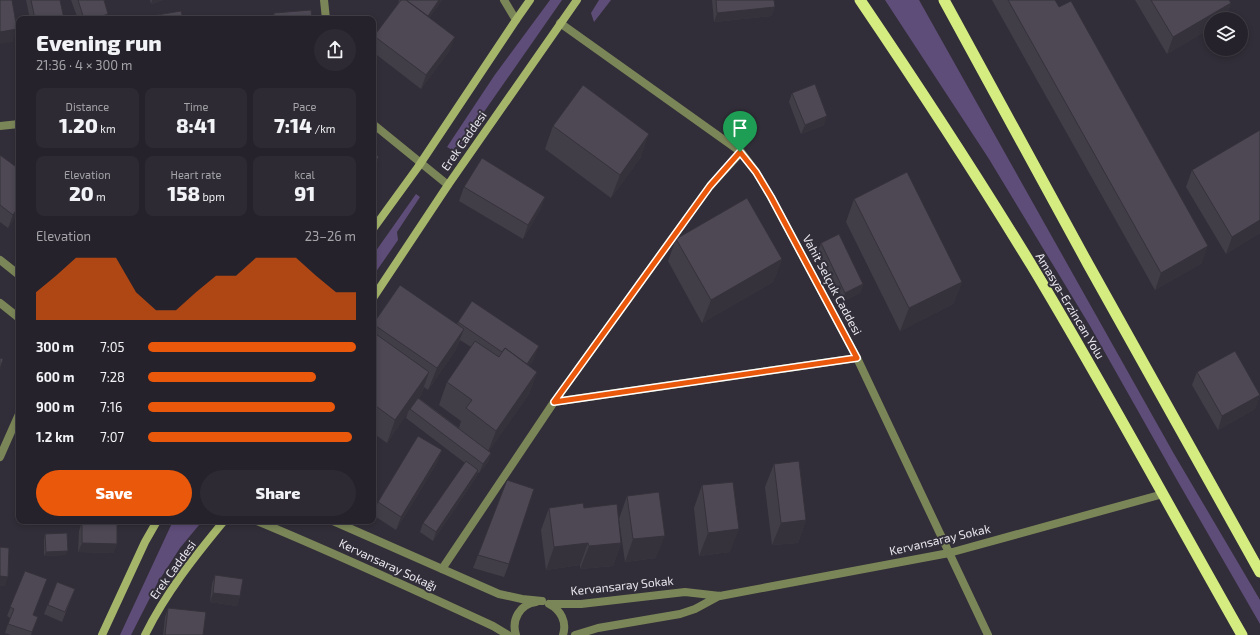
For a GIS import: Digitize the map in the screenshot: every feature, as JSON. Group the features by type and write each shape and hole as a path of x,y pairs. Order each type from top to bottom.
{"highway":[{"name":"Amasya-Erzincan Yolu","path":"860,0 973,172 1032,267 1091,366 1242,635"},
{"path":"944,0 1092,271 1260,572"}],"main road":[{"name":"Erek Caddesi","path":"376,225 421,163 530,0"},
{"name":"Erek Caddesi","path":"376,293 448,185 577,0"},
{"path":"102,635 145,542 155,524"},
{"name":"Erek Caddesi","path":"145,635 153,619 176,583 222,524"}],"street":[{"path":"324,0 326,16"},
{"path":"504,0 516,20"},
{"name":"Vahit Selçuk Caddesi","path":"560,23 740,152 756,172 771,197 857,358 988,635"},
{"path":"0,126 16,124"},
{"path":"376,126 448,185"},
{"path":"442,570 554,402 710,186 740,152"},
{"path":"0,260 16,273"},
{"path":"0,303 16,316"},
{"path":"554,402 857,358"},
{"path":"0,457 16,421"},
{"name":"Kervansaray Sokak","path":"546,603 581,604 685,592 720,596 949,553 1163,494"},
{"name":"Kervansaray Sokağı","path":"264,524 371,570 493,626 508,635"},
{"name":"Kervansaray Sokağı","path":"340,524 499,594 512,598 546,603"},
{"name":"Kervansaray Sokak","path":"575,635 611,626 680,614 696,609 720,596"},
{"path":"516,635 514,625 516,617 520,610 526,605 534,602 546,603 557,608 562,615 564,623 563,635"}],"shaded area":[{"path":"550,0 562,0 456,152 447,147 494,76"},
{"path":"599,0 611,0 594,22 591,13"},
{"path":"885,0 919,0 1174,454 1260,600 1260,624 1090,326 989,159"},
{"path":"416,194 420,197 397,232 398,240 376,272 376,251"},
{"path":"172,524 199,525 180,548 158,582 131,635 120,635"}],"building":[{"path":"0,0 12,0 16,29 0,32"},
{"path":"31,0 60,0 63,16 34,16"},
{"path":"78,0 104,0 108,14 102,16 83,16"},
{"path":"401,0 406,0 455,37 426,75 376,38 376,33"},
{"path":"406,0 439,0 428,16"},
{"path":"716,0 774,0 775,7 717,13"},
{"path":"1008,0 1055,0 1059,7 1071,1 1208,246 1161,273"},
{"path":"1151,0 1229,0 1231,3 1216,12 1204,12 1204,19 1173,37"},
{"path":"311,10 312,16 274,16 274,13"},
{"path":"181,11 182,16 151,16"},
{"path":"815,84 827,116 805,125 792,93"},
{"path":"583,85 649,134 620,175 553,126"},
{"path":"1260,130 1260,220 1232,237 1192,170"},
{"path":"0,155 16,167 16,210 13,215 0,205"},
{"path":"482,158 545,197 528,225 464,187"},
{"path":"907,172 962,282 909,308 854,199"},
{"path":"747,198 782,259 711,300 676,239"},
{"path":"839,234 863,284 845,293 821,243"},
{"path":"400,285 464,329 437,368 376,326 376,320"},
{"path":"472,301 539,346 527,364 505,348 502,352 458,322"},
{"path":"376,334 429,372 395,420 376,406"},
{"path":"475,341 499,357 505,348 537,372 496,431 466,408 472,400 447,382"},
{"path":"1235,351 1260,395 1222,416 1197,372"},
{"path":"0,358 3,359 0,369"},
{"path":"418,398 491,453 483,464 410,409"},
{"path":"418,436 442,450 401,517 378,502"},
{"path":"466,461 478,470 436,532 423,523"},
{"path":"799,461 806,520 781,523 774,464"},
{"path":"507,480 534,489 509,564 478,555"},
{"path":"733,482 739,529 708,533 702,485"},
{"path":"659,492 665,536 633,539 627,496"},
{"path":"583,503 584,508 617,504 621,543 589,546 588,543 554,547 549,508"},
{"path":"82,524 117,524 117,544 82,543"},
{"path":"67,533 68,551 46,552 45,534"},
{"path":"0,547 9,548 8,577 0,576"},
{"path":"25,571 47,579 33,615 38,617 32,632 8,624 14,609 10,607"},
{"path":"215,575 243,579 240,596 213,593"},
{"path":"57,582 75,589 65,612 48,605"},
{"path":"168,608 206,612 203,635 165,635"}],"route":[{"path":"740,152 756,172 771,197 857,358 554,402 710,186 740,152"}]}
